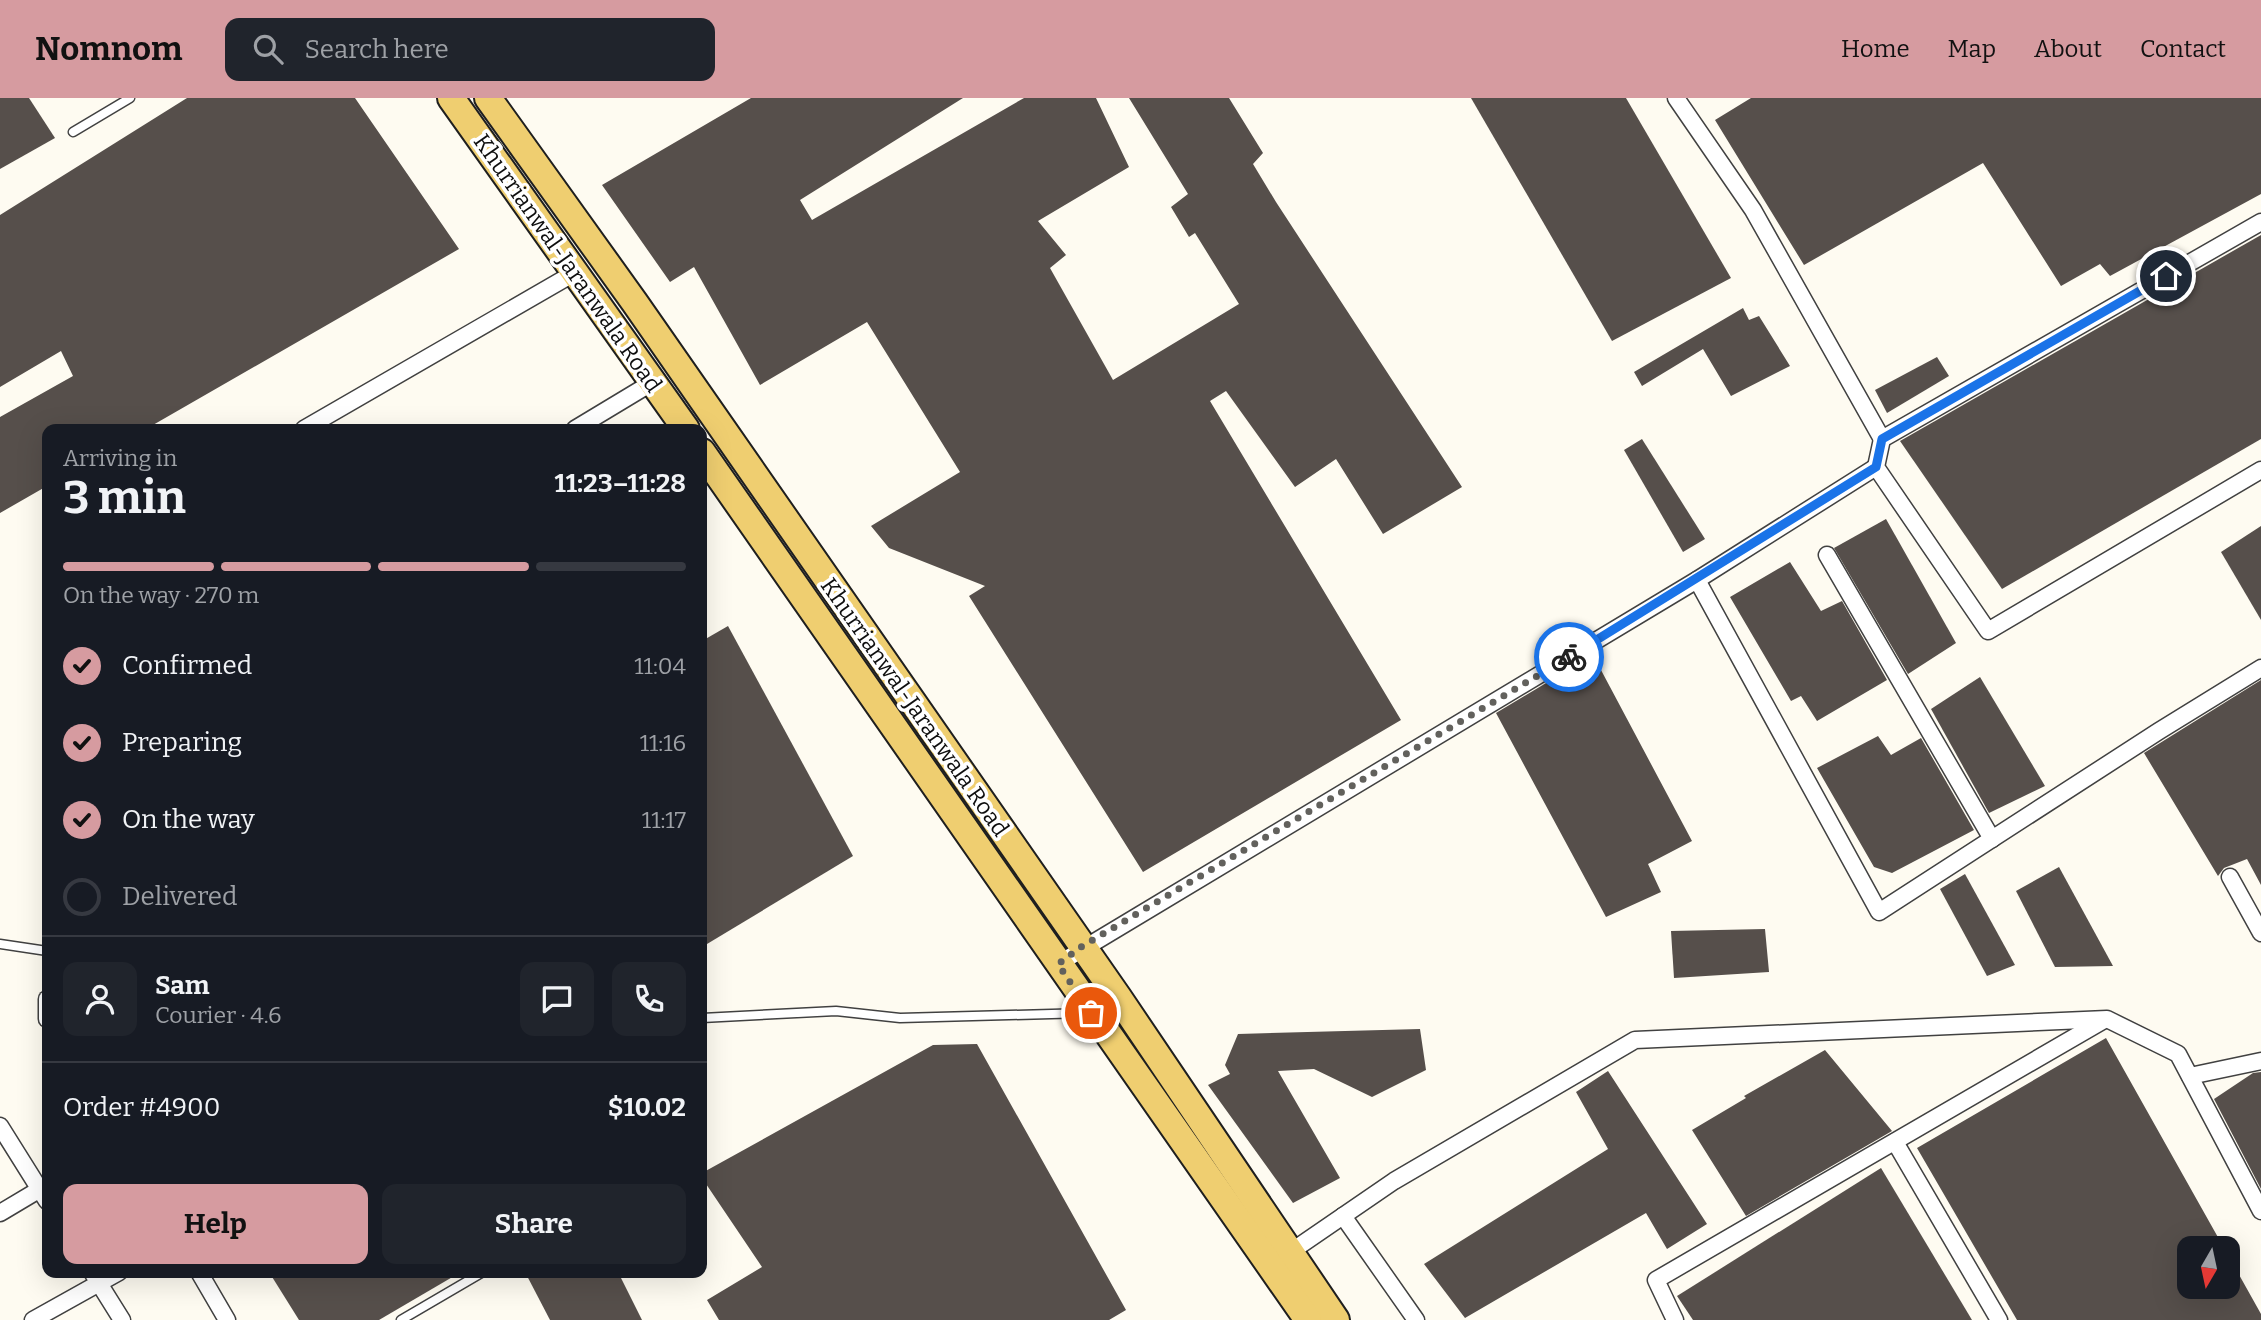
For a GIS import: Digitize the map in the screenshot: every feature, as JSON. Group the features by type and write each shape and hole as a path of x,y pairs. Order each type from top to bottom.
{"main road":[{"name":"Khurrianwal-Jaranwala Road","path":"451,98 682,424"},
{"name":"Khurrianwal-Jaranwala Road","path":"488,98 635,303 1336,1320"},
{"name":"Khurrianwal-Jaranwala Road","path":"707,459 1091,1013 1308,1320"}],"street":[{"path":"1058,964 1081,947 1697,580 1876,467 1882,439 1753,210 1676,98"},
{"path":"1882,439 2261,222"},
{"path":"313,424 576,272"},
{"path":"583,424 653,382"},
{"path":"1876,467 1988,631 2261,470"},
{"path":"1827,555 1992,839"},
{"path":"1697,580 1879,912 2261,668"},
{"path":"2230,877 2261,933"},
{"path":"1289,1253 1394,1181 1635,1040 2106,1019 2178,1054 2261,1211"},
{"path":"1675,1320 1656,1280 2106,1019"},
{"path":"2190,1076 2261,1061"},
{"path":"0,1126 42,1188"},
{"path":"1895,1142 1998,1320"},
{"path":"0,1213 42,1193"},
{"path":"1343,1216 1416,1320"},
{"path":"33,1320 96,1278 122,1320"},
{"path":"202,1278 227,1320"}],"lane":[{"path":"73,132 130,98"},
{"path":"0,944 42,950"},
{"path":"707,1018 836,1011 900,1018 1091,1013"},
{"path":"401,1320 474,1278"}],"building":[{"path":"0,98 29,98 55,138 0,169"},
{"path":"187,98 355,98 459,249 155,424 42,424 42,489 0,513 0,417 73,376 61,351 0,387 0,215"},
{"path":"751,98 963,98 800,200 812,220 1024,98 1096,98 1129,167 1038,221 1066,255 1050,268 1113,380 1239,304 1195,233 1189,237 1171,207 1188,194 1129,98 1229,98 1263,153 1253,164 1462,487 1383,534 1336,459 1295,487 1226,391 1210,401 1401,720 1143,872 969,596 985,586 889,548 871,526 960,472 867,322 760,385 694,267 670,282 602,185"},
{"path":"1471,98 1626,98 1731,278 1612,341"},
{"path":"1751,98 2261,98 2261,194 2110,276 2100,264 2061,286 1983,163 1804,265 1715,120"},
{"path":"2261,235 2261,439 2002,589 1900,441"},
{"path":"1743,308 1749,320 1759,316 1790,366 1731,396 1703,349 1642,386 1634,372"},
{"path":"1937,357 1949,376 1887,413 1875,390"},
{"path":"1642,439 1705,539 1683,552 1624,450"},
{"path":"1886,519 1956,643 1908,674 1834,548"},
{"path":"2261,526 2261,620 2221,552"},
{"path":"1790,562 1821,611 1842,601 1887,680 1817,721 1801,696 1791,701 1730,597"},
{"path":"728,626 853,856 707,944 707,638"},
{"path":"1593,655 1692,841 1648,864 1661,892 1606,917 1496,713"},
{"path":"1980,677 2045,786 1989,813 1931,709"},
{"path":"2261,680 2261,885 2247,859 2224,868 2218,876 2144,753"},
{"path":"1878,736 1891,755 1921,738 1974,830 1892,873 1874,867 1817,768"},
{"path":"2059,867 2113,966 2055,967 2016,891"},
{"path":"1965,874 2015,965 1987,976 1940,889"},
{"path":"1765,929 1769,972 1674,978 1671,931"},
{"path":"1420,1029 1426,1070 1372,1097 1314,1069 1278,1071 1340,1178 1293,1203 1208,1085 1230,1074 1225,1065 1238,1034"},
{"path":"2106,1038 2217,1236 2177,1236 2177,1299 2240,1299 2240,1276 2261,1314 2261,1320 2017,1320 1917,1148"},
{"path":"977,1044 1126,1310 1109,1320 719,1320 707,1300 762,1267 707,1185 707,1170 933,1045"},
{"path":"1825,1050 1892,1131 1746,1216 1692,1130 1746,1098 1744,1096"},
{"path":"1608,1071 1707,1224 1667,1249 1646,1213 1465,1318 1424,1264 1608,1149 1576,1092"},
{"path":"2261,1072 2261,1189 2214,1099 2253,1073"},
{"path":"1881,1168 1972,1320 1693,1320 1677,1296"},
{"path":"273,1278 451,1278 379,1320 299,1320"},
{"path":"528,1278 621,1278 642,1320 550,1320"}],"way so far":[{"path":"1091,1013 1058,964 1081,947 1569,657"}],"route":[{"path":"1569,657 1876,467 1882,439 2166,276"}]}
